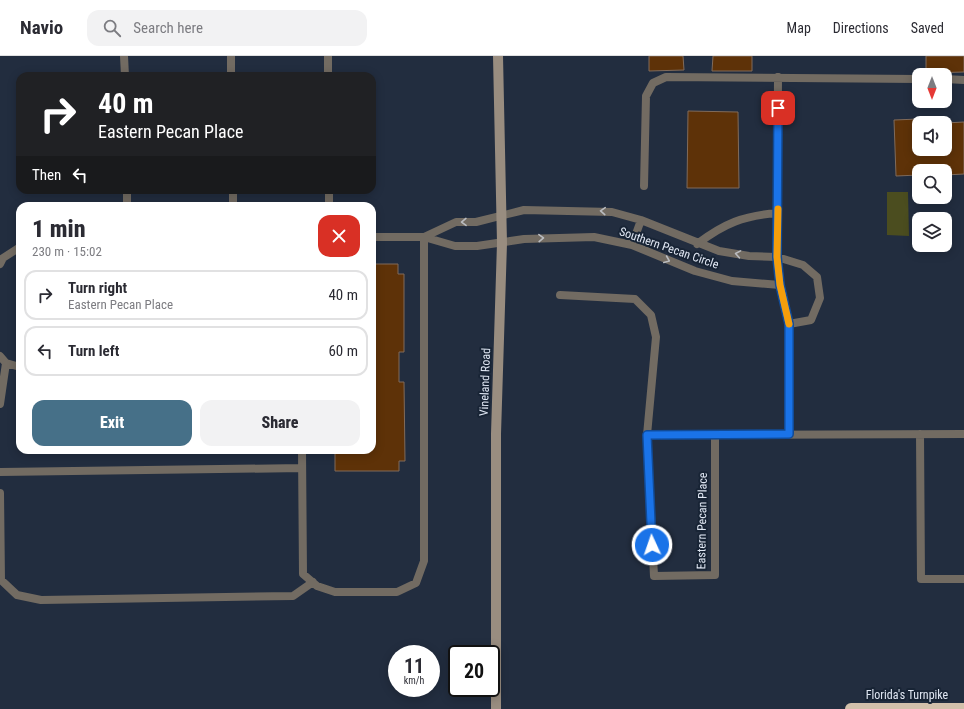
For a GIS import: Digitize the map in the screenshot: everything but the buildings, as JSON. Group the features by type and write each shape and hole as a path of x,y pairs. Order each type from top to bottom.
{"highway":[{"name":"Florida's Turnpike","path":"851,709 964,708"}],"main road":[{"name":"Vineland Road","path":"496,709 496,434 502,243 498,56"}],"lane":[{"path":"124,56 125,72"},
{"path":"231,56 231,72"},
{"path":"328,56 328,72"},
{"path":"644,186 646,96 653,83 666,77 912,79"},
{"path":"778,77 777,257 780,285 789,324 789,434"},
{"path":"952,79 964,80"},
{"name":"Southern Pecan Circle","path":"424,237 456,222 476,222 524,210 582,210 612,212 641,220 697,244 718,251 750,256 777,257 802,265 817,278 820,298 812,320 789,324"},
{"path":"697,244 715,231 734,221 755,215 778,214"},
{"path":"632,245 641,220"},
{"name":"Southern Pecan Circle","path":"424,237 455,246 502,243 524,239 594,236 632,245 695,271 732,281 780,285"},
{"path":"302,454 303,574 317,586 335,592 397,592 416,583 424,561 424,237 376,237"},
{"path":"0,264 3,258 16,250"},
{"name":"Eastern Pecan Place","path":"560,295 635,299 651,315 656,337 647,435 654,576 715,575 715,435"},
{"path":"0,356 6,363 16,366"},
{"path":"0,404 6,363"},
{"path":"920,434 921,579 964,579"},
{"path":"647,435 964,434"},
{"path":"0,472 302,468"},
{"path":"0,493 1,580 17,595 41,600 293,596 313,582"}],"green space":[{"path":"887,192 908,192 909,236 887,235"}],"slow traffic":[{"path":"778,209 777,257 780,285 789,324"}],"route":[{"path":"652,545 647,435 789,434 789,324 780,285 777,257 778,108"}]}
